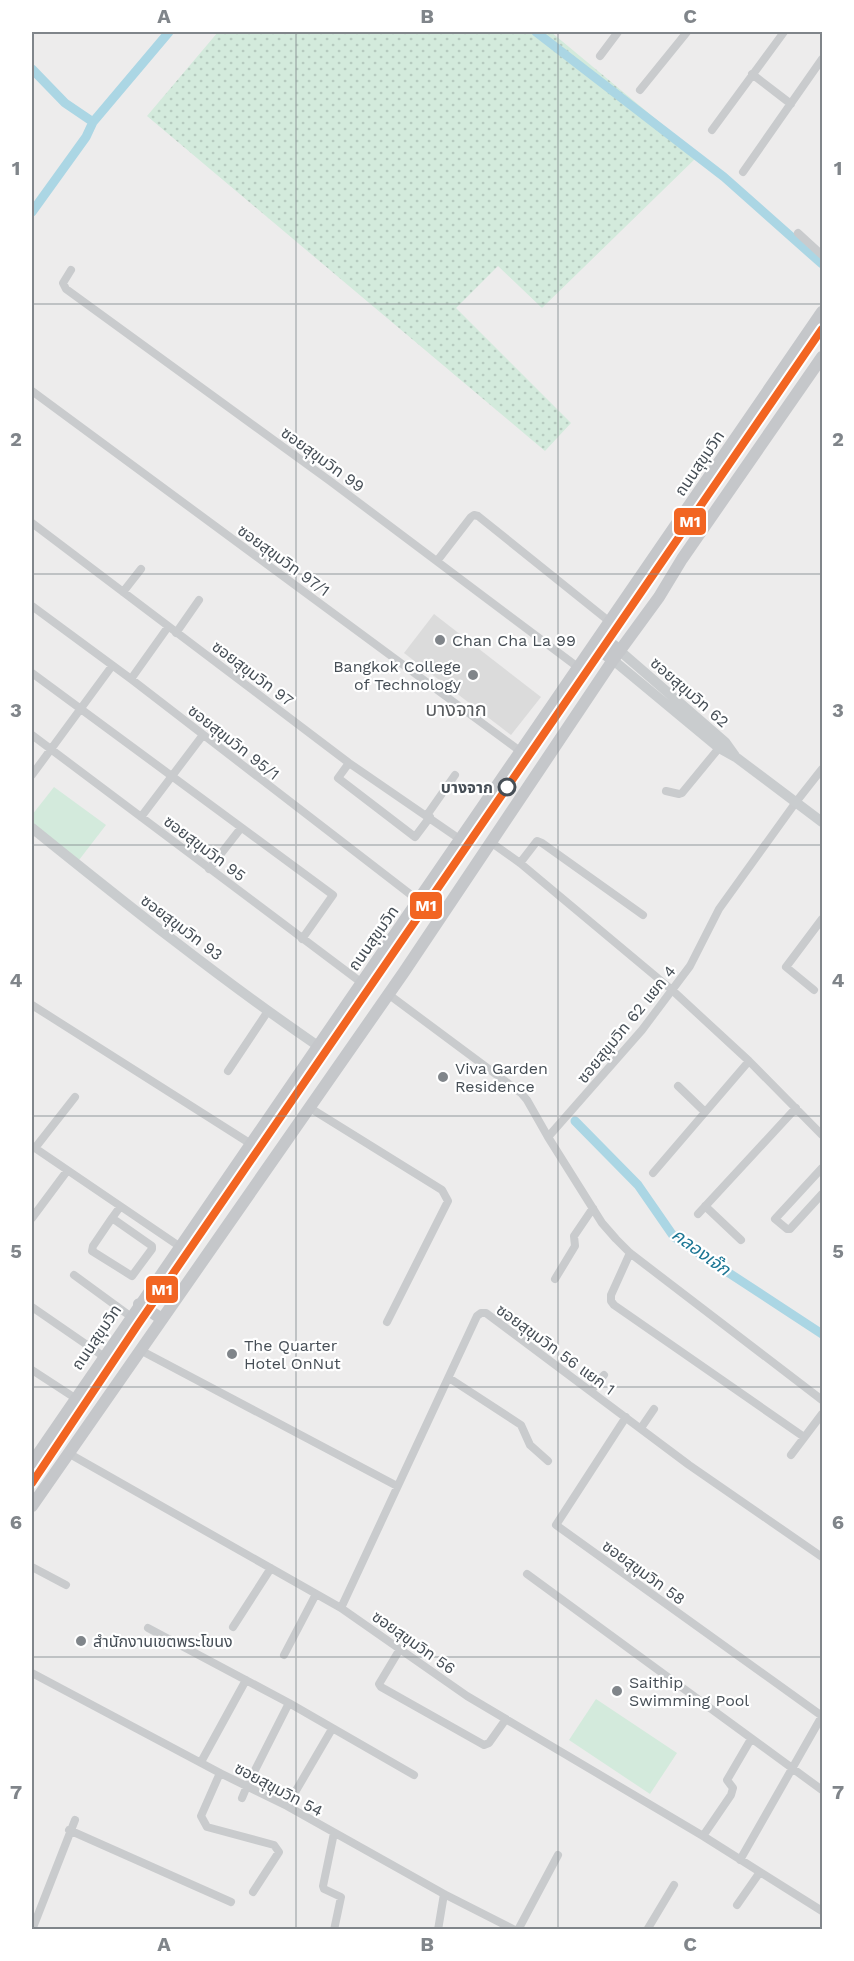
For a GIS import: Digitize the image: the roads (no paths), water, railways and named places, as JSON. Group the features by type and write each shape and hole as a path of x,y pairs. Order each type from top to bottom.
{"main road":[{"name":"ถนนสุขุมวิท","path":"32,1462 130,1316 419,901 822,312"},
{"path":"32,1506 310,1108 659,597 682,559 822,357"},
{"path":"598,640 617,656"},
{"path":"139,1304 162,1319"}],"street":[{"path":"600,56 618,32"},
{"path":"640,90 687,32"},
{"path":"712,130 784,32"},
{"path":"743,172 822,59"},
{"path":"752,74 791,104"},
{"path":"798,233 822,255"},
{"name":"ซอยสุขุมวิท 99","path":"71,270 63,283 66,289 330,481 579,668"},
{"name":"ซอยสุขุมวิท 97/1","path":"32,391 520,751"},
{"path":"437,561 471,517 478,516 610,622"},
{"name":"ซอยสุขุมวิท 97","path":"32,523 349,763 461,840"},
{"path":"123,592 141,568"},
{"path":"176,633 199,600"},
{"name":"ซอยสุขุมวิท 95/1","path":"32,606 131,679 419,901"},
{"path":"131,679 168,627"},
{"name":"ซอยสุขุมวิท 62","path":"617,656 719,748 737,758 822,822"},
{"name":"ซอยสุขุมวิท 62","path":"617,656 726,742 737,758"},
{"path":"32,775 112,666"},
{"path":"32,673 333,895 302,939"},
{"name":"ซอยสุขุมวิท 95","path":"32,735 362,983"},
{"path":"141,817 203,735"},
{"path":"666,791 682,793 719,748"},
{"path":"349,763 338,778 415,837 455,774"},
{"name":"ซอยสุขุมวิท 62 แยก 4","path":"548,1137 642,1030 690,966 718,909 822,769"},
{"name":"ซอยสุขุมวิท 93","path":"32,828 168,936 318,1046"},
{"path":"209,869 241,828"},
{"path":"520,863 532,845 537,841 542,843 643,915"},
{"path":"492,843 520,863 672,990 749,1061 822,1135"},
{"path":"814,990 786,967 822,919"},
{"path":"388,994 528,1100 593,1209 609,1231 630,1253 822,1400"},
{"path":"32,1005 251,1144"},
{"path":"228,1071 268,1011"},
{"path":"653,1173 749,1061"},
{"path":"678,1086 705,1112"},
{"path":"75,1097 33,1147 179,1246"},
{"path":"310,1108 442,1190 446,1195 448,1201 387,1322"},
{"path":"698,1214 796,1108"},
{"path":"32,1218 67,1171"},
{"path":"821,1173 775,1220 790,1229 822,1194"},
{"path":"705,1206 741,1240"},
{"path":"112,1218 152,1246 132,1276 92,1251 93,1246 112,1218 120,1207"},
{"path":"555,1279 575,1246 574,1236 593,1209"},
{"path":"630,1253 610,1301 804,1437"},
{"path":"74,1275 130,1316"},
{"path":"32,1307 103,1356"},
{"name":"ซอยสุขุมวิท 56 แยก 1","path":"341,1608 477,1316 481,1313 486,1313 688,1465 822,1557"},
{"path":"140,1350 397,1486"},
{"path":"32,1370 75,1398"},
{"path":"591,1391 604,1375"},
{"path":"449,1378 521,1425 530,1445 548,1461"},
{"path":"641,1428 654,1409"},
{"path":"791,1455 822,1414"},
{"name":"ซอยสุขุมวิท 58","path":"626,1417 556,1525 822,1716"},
{"name":"ซอยสุขุมวิท 56","path":"68,1453 341,1608 467,1696 703,1836 822,1911"},
{"path":"32,1567 66,1585"},
{"path":"233,1627 271,1568"},
{"path":"527,1574 822,1790"},
{"path":"284,1655 316,1594"},
{"path":"148,1628 289,1703 414,1775"},
{"path":"400,1649 379,1684 381,1687 483,1744 489,1743 506,1719"},
{"name":"ซอยสุขุมวิท 54","path":"32,1673 286,1806 444,1894 516,1929"},
{"path":"201,1762 246,1680"},
{"path":"242,1798 289,1703"},
{"path":"740,1860 822,1716"},
{"path":"286,1806 332,1729"},
{"path":"703,1836 731,1795 733,1788 727,1781 751,1739"},
{"path":"220,1773 201,1816 205,1825 274,1845 279,1852 253,1892"},
{"path":"32,1929 69,1830 75,1820"},
{"path":"69,1830 231,1902"},
{"path":"334,1833 323,1886 324,1889 341,1897 334,1929"},
{"path":"516,1929 558,1855"},
{"path":"736,1905 760,1872"},
{"path":"647,1929 674,1885"},
{"path":"438,1929 444,1894"}],"waterway":[{"path":"32,212 86,137 93,122 169,32"},
{"path":"536,32 724,177 822,264"},
{"path":"32,69 65,103 93,122"},
{"name":"คลองเจ๊ก","path":"575,1121 638,1185 674,1237 822,1334"}],"place":[{"name":"Chan Cha La 99","path":"440,640"},
{"name":"Bangkok College of Technology","path":"473,675"},
{"name":"บางจาก","path":"507,787"},
{"name":"Viva Garden Residence","path":"443,1077"},
{"name":"The Quarter Hotel OnNut","path":"232,1354"},
{"name":"สำนักงานเขตพระโขนง","path":"81,1641"},
{"name":"Saithip Swimming Pool","path":"617,1691"}],"district":[{"name":"บางจาก","path":"456,709"}]}
